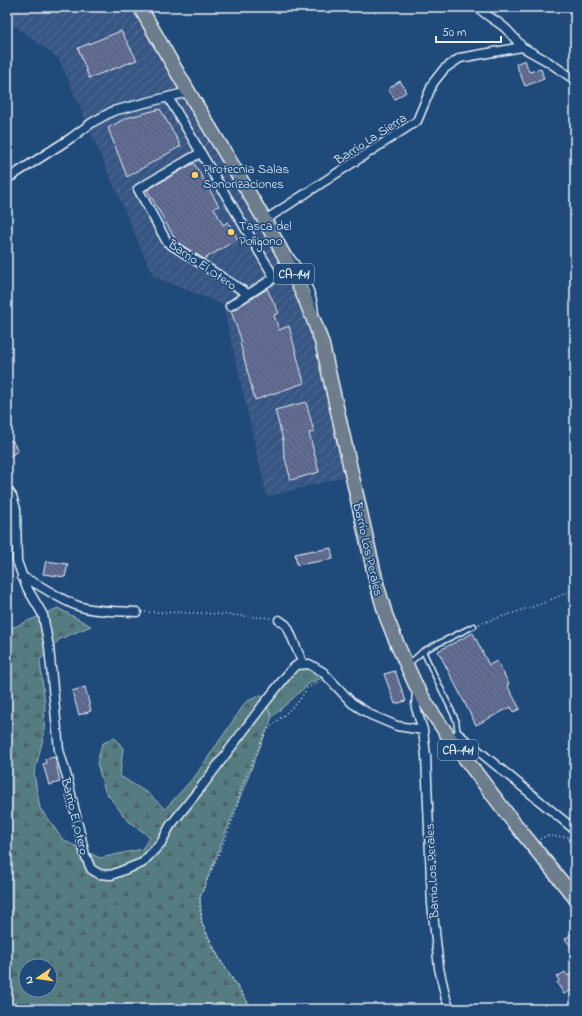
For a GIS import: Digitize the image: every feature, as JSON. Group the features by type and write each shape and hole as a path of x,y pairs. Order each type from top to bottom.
{"main road":[{"name":"CA-141","path":"140,7 188,92 279,245 291,267 315,322"},
{"name":"Barrio Los Perales","path":"315,322 322,343 377,585 391,630 406,664 417,688 431,711 454,737 532,844 575,898"}],"street":[{"path":"478,7 485,15 501,24 510,32 522,47 575,80"},
{"name":"Barrio La Sierra","path":"265,220 417,121 433,83 444,70 460,58 522,47"},
{"path":"7,179 93,122 113,111 188,92"},
{"path":"168,98 274,277"},
{"name":"Barrio El Otero","path":"200,153 138,189 167,242 248,294"},
{"name":"Barrio El Otero","path":"230,306 291,267"},
{"name":"Barrio El Otero","path":"7,489 12,496 16,509 18,561 22,577 43,615 49,647 59,750 67,777 85,855 91,870 99,874 111,875 142,863 161,843 170,826 290,670 297,665 303,664"},
{"path":"22,577 35,582 62,599 76,605 92,609 137,612"},
{"path":"279,620 288,628 303,664 309,664 323,672 352,703 371,715 397,726 423,730"},
{"name":"Barrio Los Perales","path":"417,688 416,708 423,730 426,756 432,904 439,968 446,999 450,1009"},
{"name":"Barrio Los Perales","path":"454,737 575,830"}],"lane":[{"path":"279,245 293,258 310,287 316,306 315,322"},
{"path":"406,664 412,661 423,651 474,626"},
{"path":"423,651 456,720 454,737"}],"path":[{"path":"474,626 541,604 575,589"},
{"path":"137,612 203,613 266,617 279,620"},
{"path":"252,1009 215,952 202,924 200,897 236,811 241,787 264,736 273,724 299,701 307,688 318,682 331,680"},
{"path":"532,844 546,836 575,837"}],"shaded area":[{"path":"7,7 133,7 287,273 305,314 320,355 347,476 267,497 223,305 153,276 59,59 7,20"}],"green space":[{"path":"58,608 91,626 60,639 40,660 45,705 44,735 34,774 40,808 63,840 100,858 142,849 150,837 127,820 105,791 97,763 102,744 114,737 123,748 120,776 149,794 165,809 196,775 246,702 260,695 272,717 200,897 202,924 222,963 252,1009 7,1009 7,630"},
{"path":"299,668 312,669 325,677 311,682 272,717 266,705 293,672"}],"building":[{"path":"121,31 137,60 89,78 78,48"},
{"path":"525,60 529,72 541,69 544,79 525,86 516,64"},
{"path":"400,81 406,92 395,99 388,89"},
{"path":"160,109 181,146 127,177 108,128 126,118"},
{"path":"194,163 219,206 214,208 223,225 228,222 238,239 204,259 177,242 147,190"},
{"path":"267,289 279,313 274,315 279,330 289,326 304,383 255,400 240,343 242,342 231,311"},
{"path":"306,402 314,432 309,433 319,472 291,480 284,455 283,440 275,410"},
{"path":"12,440 18,451 7,458 7,443"},
{"path":"331,548 333,559 297,565 295,554"},
{"path":"46,561 68,564 65,577 43,574"},
{"path":"473,633 489,665 497,661 509,684 507,685 520,709 513,712 511,707 476,725 438,651"},
{"path":"395,671 406,701 395,704 384,674"},
{"path":"85,687 91,711 79,715 72,691"},
{"path":"55,757 60,782 49,785 43,764 46,763 45,759"},
{"path":"575,931 575,951 565,939"},
{"path":"565,972 568,976 575,972 575,988 564,994 557,983 559,981 557,977"}],"place":[{"name":"Pirotecnia Salas Sonorizaciones","path":"195,175"},
{"name":"Tasca del Polígono","path":"231,232"}]}
